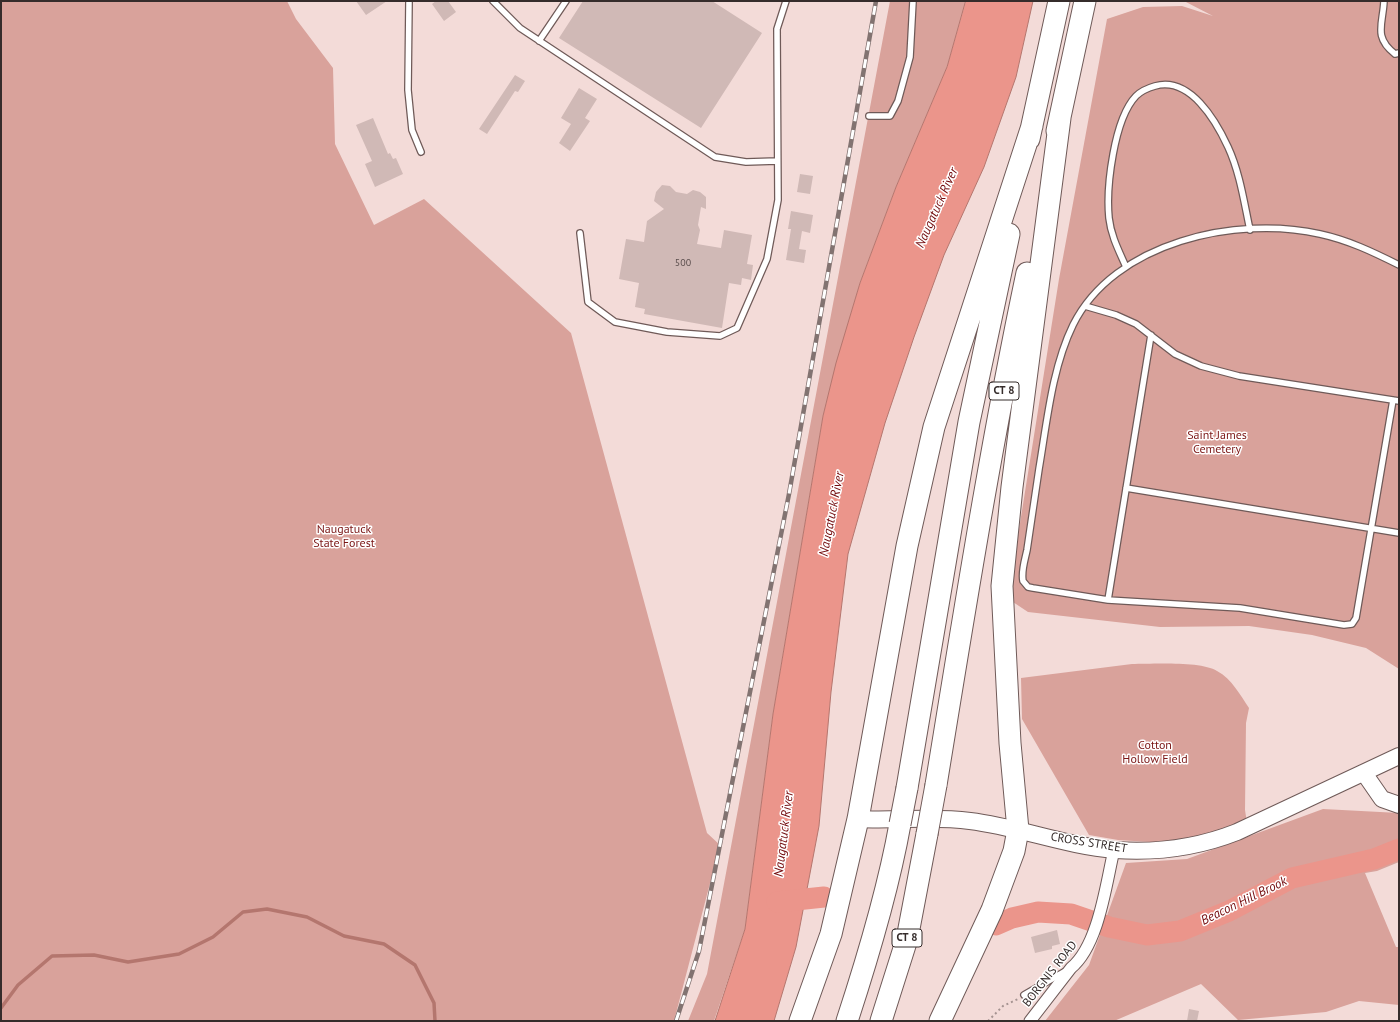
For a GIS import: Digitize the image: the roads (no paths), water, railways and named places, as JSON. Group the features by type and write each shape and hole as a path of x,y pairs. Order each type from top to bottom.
{"highway":[{"name":"CT 8","path":"847,1021 865,966 895,855 969,422 1059,1"},
{"name":"CT 8","path":"881,1021 907,939 936,785 971,568 1011,352 1086,1"},
{"path":"940,1021 992,910 1014,851 1018,830 1010,744 1002,586 1012,487 1060,118"},
{"path":"800,1021 831,934 858,819 907,546 934,427 1032,126"}],"street":[{"name":"CROSS STREET","path":"858,819 945,818 971,821 1114,850 1159,850 1194,845 1219,839 1267,819 1399,756"},
{"path":"1364,773 1382,799 1399,806"},
{"name":"BORGNIS ROAD","path":"1030,1021 1072,968 1079,962 1093,933 1114,850"}],"lane":[{"path":"409,1 408,90 412,130 421,152"},
{"path":"493,1 520,28 715,157 746,162 777,161"},
{"path":"539,41 566,1"},
{"path":"580,233 588,302 615,322 667,332 720,336 737,328 767,259 778,200 777,29 786,1"},
{"path":"870,116 890,116 898,101 910,57 913,1"},
{"path":"1384,1 1380,33 1387,48 1396,54 1399,54"},
{"path":"1126,267 1115,244 1109,218 1109,195 1112,168 1119,125 1136,95 1148,88 1160,85 1179,87 1191,94 1205,110 1220,132 1232,158 1250,230"},
{"path":"1086,306 1123,318 1136,324 1175,354 1201,366 1239,376 1396,401 1371,528 1356,618 1354,622 1348,626 1240,608 1108,600 1033,588 1025,584 1022,577 1047,422 1058,370 1073,325 1086,306 1094,295 1126,267 1171,244 1199,235 1250,230 1290,230 1320,234 1366,248 1399,265"},
{"path":"1108,600 1151,336"},
{"path":"1126,488 1399,533"},
{"path":"1024,996 1072,968"}],"water":[{"name":"Naugatuck River","path":"966,1 1033,1 1016,77 984,167 944,255 914,337 885,423 848,554 831,692 819,826 796,947 774,1021 715,1021 745,929 773,714 823,416 836,363 860,283 896,187 947,67"}],"waterway":[{"name":"Beacon Hill Brook","path":"996,925 1012,918 1038,912 1071,914 1109,927 1147,935 1180,931 1229,911 1292,878 1374,859 1399,849"},
{"name":"Beacon Hill Brook","path":"777,902 824,897"},
{"path":"1,1008 18,985 52,956 94,955 128,962 179,954 213,937 243,912 267,909 307,917 344,936 384,944 415,965 434,1003 435,1021"}],"railway":[{"path":"676,1021 699,951 789,494 876,1"}],"park label":[{"name":"Saint James Cemetery","path":"1217,443"},
{"name":"Naugatuck State Forest","path":"344,537"},
{"name":"Cotton Hollow Field","path":"1155,753"}]}
